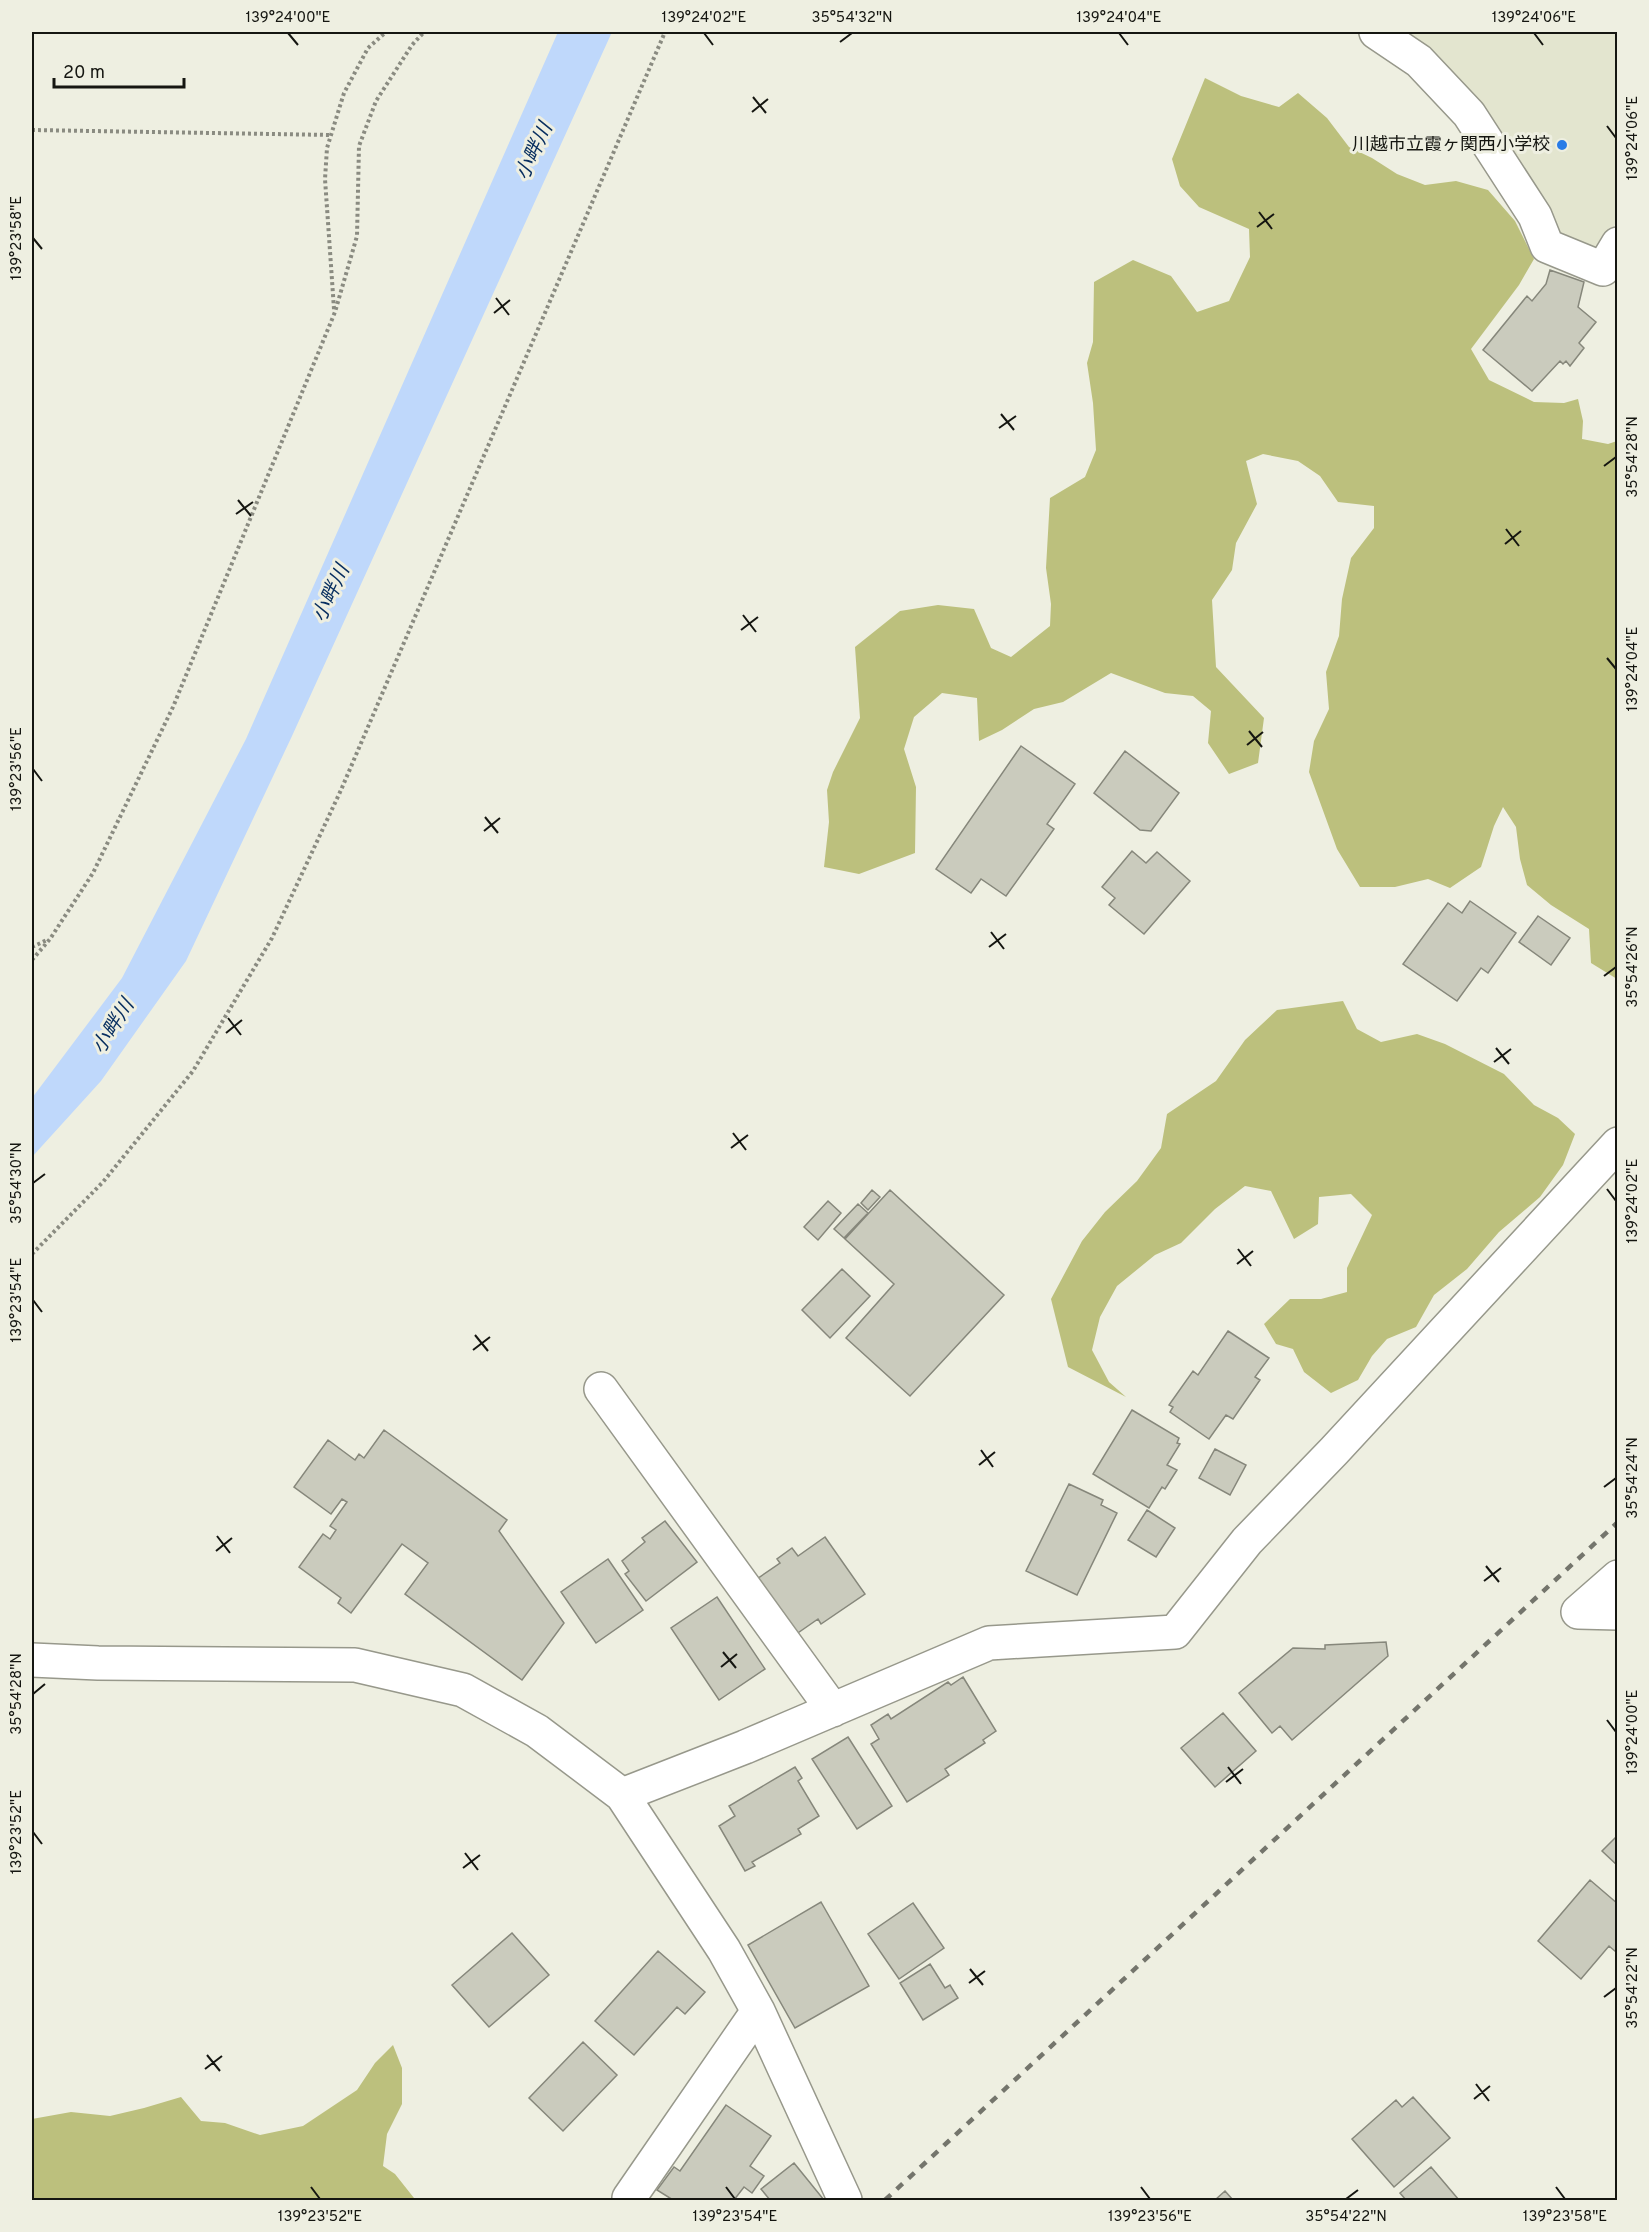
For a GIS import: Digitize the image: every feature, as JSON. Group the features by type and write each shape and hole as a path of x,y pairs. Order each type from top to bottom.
{"street":[{"path":"1376,32 1419,61 1469,114 1535,216 1547,246 1603,269 1617,244"},
{"path":"622,1795 833,1710 989,1643 1175,1632 1247,1541 1334,1451 1617,1144"},
{"path":"601,1389 833,1710"},
{"path":"1617,1577 1578,1612 1617,1613"},
{"path":"32,1660 98,1663 355,1665 463,1690 537,1731 622,1795 724,1950 758,2011 845,2200"},
{"path":"629,2198 758,2011"}],"path":[{"path":"335,312 325,179 327,148 345,93 363,57 368,48 386,32"},
{"path":"32,960 50,939 93,873 173,707 335,312 357,236 359,146 376,101 412,45 424,32"},
{"path":"32,1254 103,1182 193,1071 272,938 341,790 665,32"},
{"path":"32,130 331,135"},
{"path":"32,947 50,939"}],"shaded area":[{"name":"川越市立霞ヶ関西小学校","path":"1400,32 1617,32 1617,221 1598,251 1556,232"}],"green space":[{"path":"1205,78 1241,96 1279,107 1298,93 1327,118 1349,147 1397,174 1425,185 1456,181 1488,190 1515,221 1534,259 1519,285 1471,349 1489,380 1534,402 1564,403 1578,399 1583,421 1582,439 1608,444 1617,441 1617,979 1591,963 1589,929 1551,905 1527,885 1520,859 1516,827 1503,807 1494,826 1481,867 1450,888 1428,879 1395,887 1360,887 1337,849 1309,772 1314,741 1329,709 1326,672 1339,636 1342,599 1351,558 1374,528 1374,506 1338,502 1320,476 1298,461 1263,454 1246,461 1257,504 1236,543 1232,570 1212,600 1216,667 1264,718 1258,763 1229,774 1208,743 1211,711 1193,696 1165,693 1111,673 1063,702 1034,709 1002,730 979,741 977,698 942,693 914,717 904,749 916,787 915,853 859,874 824,867 829,822 827,790 833,772 860,718 855,647 900,611 938,605 974,609 991,648 1011,657 1050,626 1051,604 1046,568 1050,498 1085,477 1096,450 1093,403 1087,363 1093,342 1094,282 1133,260 1171,276 1197,312 1229,301 1250,257 1249,229 1199,207 1180,186 1172,159"},
{"path":"1343,1001 1357,1029 1381,1042 1417,1034 1445,1044 1504,1074 1534,1105 1558,1118 1575,1134 1563,1165 1540,1197 1499,1232 1467,1269 1434,1295 1416,1327 1387,1339 1372,1356 1358,1380 1331,1393 1304,1372 1293,1349 1276,1344 1264,1324 1290,1299 1321,1299 1347,1292 1347,1268 1372,1215 1351,1194 1319,1197 1318,1224 1294,1239 1271,1191 1245,1186 1215,1209 1181,1243 1155,1255 1117,1286 1100,1317 1092,1350 1109,1382 1126,1397 1068,1367 1051,1299 1082,1241 1105,1212 1137,1181 1161,1148 1167,1114 1216,1081 1245,1040 1277,1010"},
{"path":"393,2045 402,2068 402,2104 387,2134 383,2166 395,2174 414,2198 412,2200 32,2200 32,2119 71,2112 110,2116 181,2097 201,2121 225,2123 260,2135 303,2126 357,2090 375,2063"}],"water":[{"name":"小畔川","path":"558,32 612,32 292,736 186,961 101,1081 32,1157 32,1098 122,978 246,739"}],"building":[{"path":"1550,270 1584,282 1578,307 1596,322 1579,343 1584,348 1570,366 1566,361 1563,364 1560,361 1532,391 1483,350 1527,296 1532,301 1546,284"},
{"path":"1021,746 1075,784 1047,824 1054,829 1006,896 981,879 971,893 936,869"},
{"path":"1125,751 1179,793 1151,831 1140,830 1094,793"},
{"path":"1132,851 1146,863 1157,852 1190,881 1144,934 1109,905 1115,898 1102,887"},
{"path":"1470,901 1516,933 1488,973 1481,968 1457,1001 1403,964 1448,903 1462,913"},
{"path":"1538,916 1570,938 1551,965 1519,942"},
{"path":"872,1190 880,1197 868,1210 861,1203"},
{"path":"890,1190 1004,1295 910,1396 846,1338 894,1284 845,1239"},
{"path":"828,1201 841,1213 818,1240 804,1227"},
{"path":"858,1204 868,1213 844,1238 834,1229"},
{"path":"842,1269 870,1296 830,1338 802,1310"},
{"path":"1228,1331 1269,1358 1255,1377 1260,1380 1233,1419 1226,1415 1209,1439 1170,1412 1173,1407 1169,1405 1193,1371 1198,1375"},
{"path":"1132,1410 1179,1438 1177,1443 1180,1444 1167,1465 1177,1470 1165,1489 1162,1487 1149,1508 1093,1474"},
{"path":"384,1430 507,1520 499,1531 564,1623 522,1680 405,1594 428,1563 402,1544 351,1613 338,1603 341,1598 299,1567 323,1534 330,1539 336,1530 330,1526 347,1502 342,1499 331,1514 294,1487 328,1440 355,1460 359,1454 364,1458"},
{"path":"1215,1449 1246,1465 1230,1495 1199,1478"},
{"path":"1069,1484 1103,1500 1101,1505 1117,1513 1077,1595 1026,1571"},
{"path":"1147,1510 1175,1528 1156,1557 1128,1540"},
{"path":"665,1521 697,1562 646,1601 625,1574 629,1571 622,1561 645,1542 642,1538"},
{"path":"825,1537 865,1594 821,1624 818,1619 792,1637 754,1581 780,1563 777,1559 792,1548 798,1556"},
{"path":"608,1559 643,1610 596,1643 561,1592"},
{"path":"717,1597 765,1669 719,1700 671,1628"},
{"path":"1386,1642 1388,1656 1292,1740 1280,1726 1272,1733 1239,1693 1293,1648 1325,1649 1325,1645"},
{"path":"963,1677 996,1731 983,1740 985,1743 945,1769 949,1775 907,1802 871,1744 879,1739 871,1725 888,1714 891,1719 948,1682 951,1685"},
{"path":"1223,1713 1256,1751 1215,1787 1181,1748"},
{"path":"848,1737 892,1806 857,1829 812,1759"},
{"path":"795,1767 802,1778 798,1781 819,1816 798,1829 801,1834 752,1862 755,1866 745,1871 719,1826 735,1816 729,1806"},
{"path":"1618,1835 1618,1866 1602,1851"},
{"path":"1590,1880 1618,1904 1618,1949 1616,1952 1609,1946 1581,1979 1538,1941"},
{"path":"821,1902 869,1986 795,2028 748,1945"},
{"path":"913,1903 944,1948 899,1979 868,1934"},
{"path":"512,1933 549,1975 489,2027 452,1985"},
{"path":"658,1951 705,1992 685,2014 677,2007 634,2055 595,2021"},
{"path":"930,1964 945,1988 950,1985 958,1998 923,2020 900,1983"},
{"path":"583,2042 617,2075 563,2131 529,2098"},
{"path":"1413,2097 1450,2138 1394,2187 1352,2139 1396,2100 1402,2107"},
{"path":"726,2105 771,2136 750,2166 764,2176 752,2193 744,2187 734,2200 673,2200 657,2190 674,2167 680,2171"},
{"path":"794,2163 824,2200 770,2200 761,2189"},
{"path":"1431,2167 1459,2200 1406,2200 1400,2193"},
{"path":"1225,2191 1233,2200 1215,2200"}],"railway":[{"path":"885,2200 1618,1522"}],"place":[{"name":"川越市立霞ヶ関西小学校","path":"1562,145"}]}
